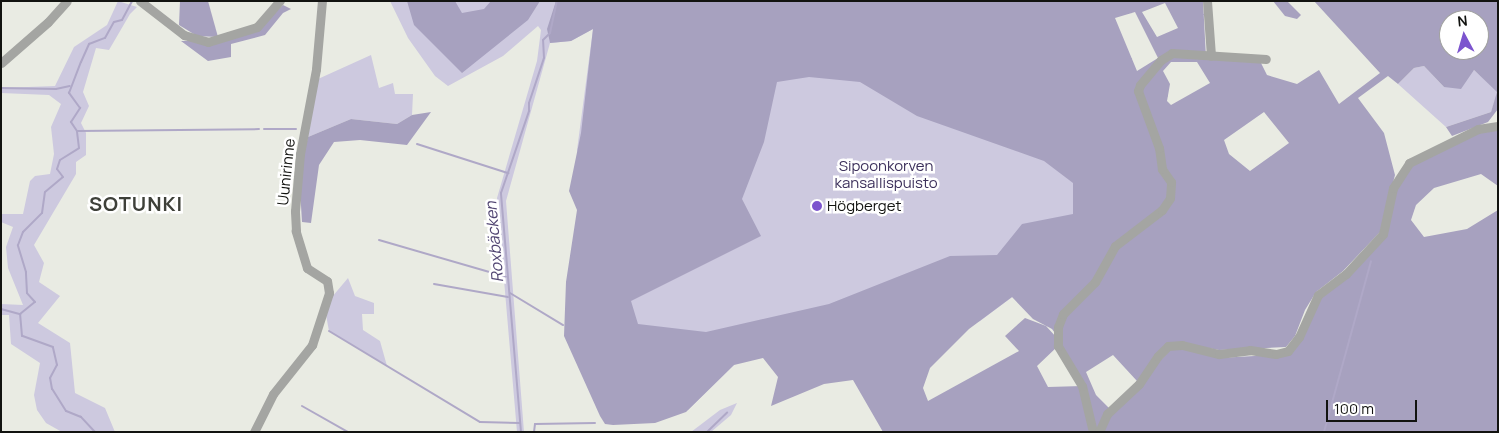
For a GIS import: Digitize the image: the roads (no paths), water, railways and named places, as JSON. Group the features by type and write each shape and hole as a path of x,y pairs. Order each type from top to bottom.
{"street":[{"path":"1,62 48,22 67,1"},
{"path":"140,1 184,35 208,42 257,26 280,1"},
{"name":"Uunirinne","path":"254,432 273,394 312,345 329,294 327,281 307,268 296,231 295,206 299,157 316,69 322,1"},
{"path":"1206,1 1210,56"},
{"path":"1093,432 1082,386 1058,346 1060,320 1095,282 1115,246 1162,210 1170,198 1170,182 1162,169 1159,148 1138,91 1140,85 1161,60 1172,53 1266,59"},
{"path":"1099,432 1107,414 1139,384 1158,356 1168,346 1182,345 1219,354 1250,350 1276,354 1288,350 1299,337 1318,295 1346,274 1383,234 1393,188 1409,163 1478,129 1498,126"}],"waterway":[{"path":"95,432 81,417 66,411 52,389 50,378 57,365 53,347 22,336 20,314 35,302 27,293 26,272 18,245 23,232 42,213 45,192 63,177 57,169 60,160 79,148 77,131 71,122 80,108 69,93 89,44 105,38 114,22 122,20 132,1"},
{"name":"Roxbäcken","path":"521,432 501,193 529,111 529,103 544,58 543,40 550,33 557,1"},
{"path":"1,88 56,89 70,86"},
{"path":"78,131 259,129"},
{"path":"264,129 296,129"},
{"path":"417,144 508,173"},
{"path":"379,240 506,277"},
{"path":"1324,432 1371,261"},
{"path":"434,284 508,297"},
{"path":"510,293 563,325"},
{"path":"1,309 20,314"},
{"path":"329,331 480,422 520,423"},
{"path":"302,406 348,432"},
{"path":"707,432 727,413"},
{"path":"534,432 535,424 595,423"}],"place":[{"name":"Högberget","path":"817,206"}],"district":[{"name":"SOTUNKI","path":"136,203"}],"park label":[{"name":"Sipoonkorven kansallispuisto","path":"886,174"}]}
